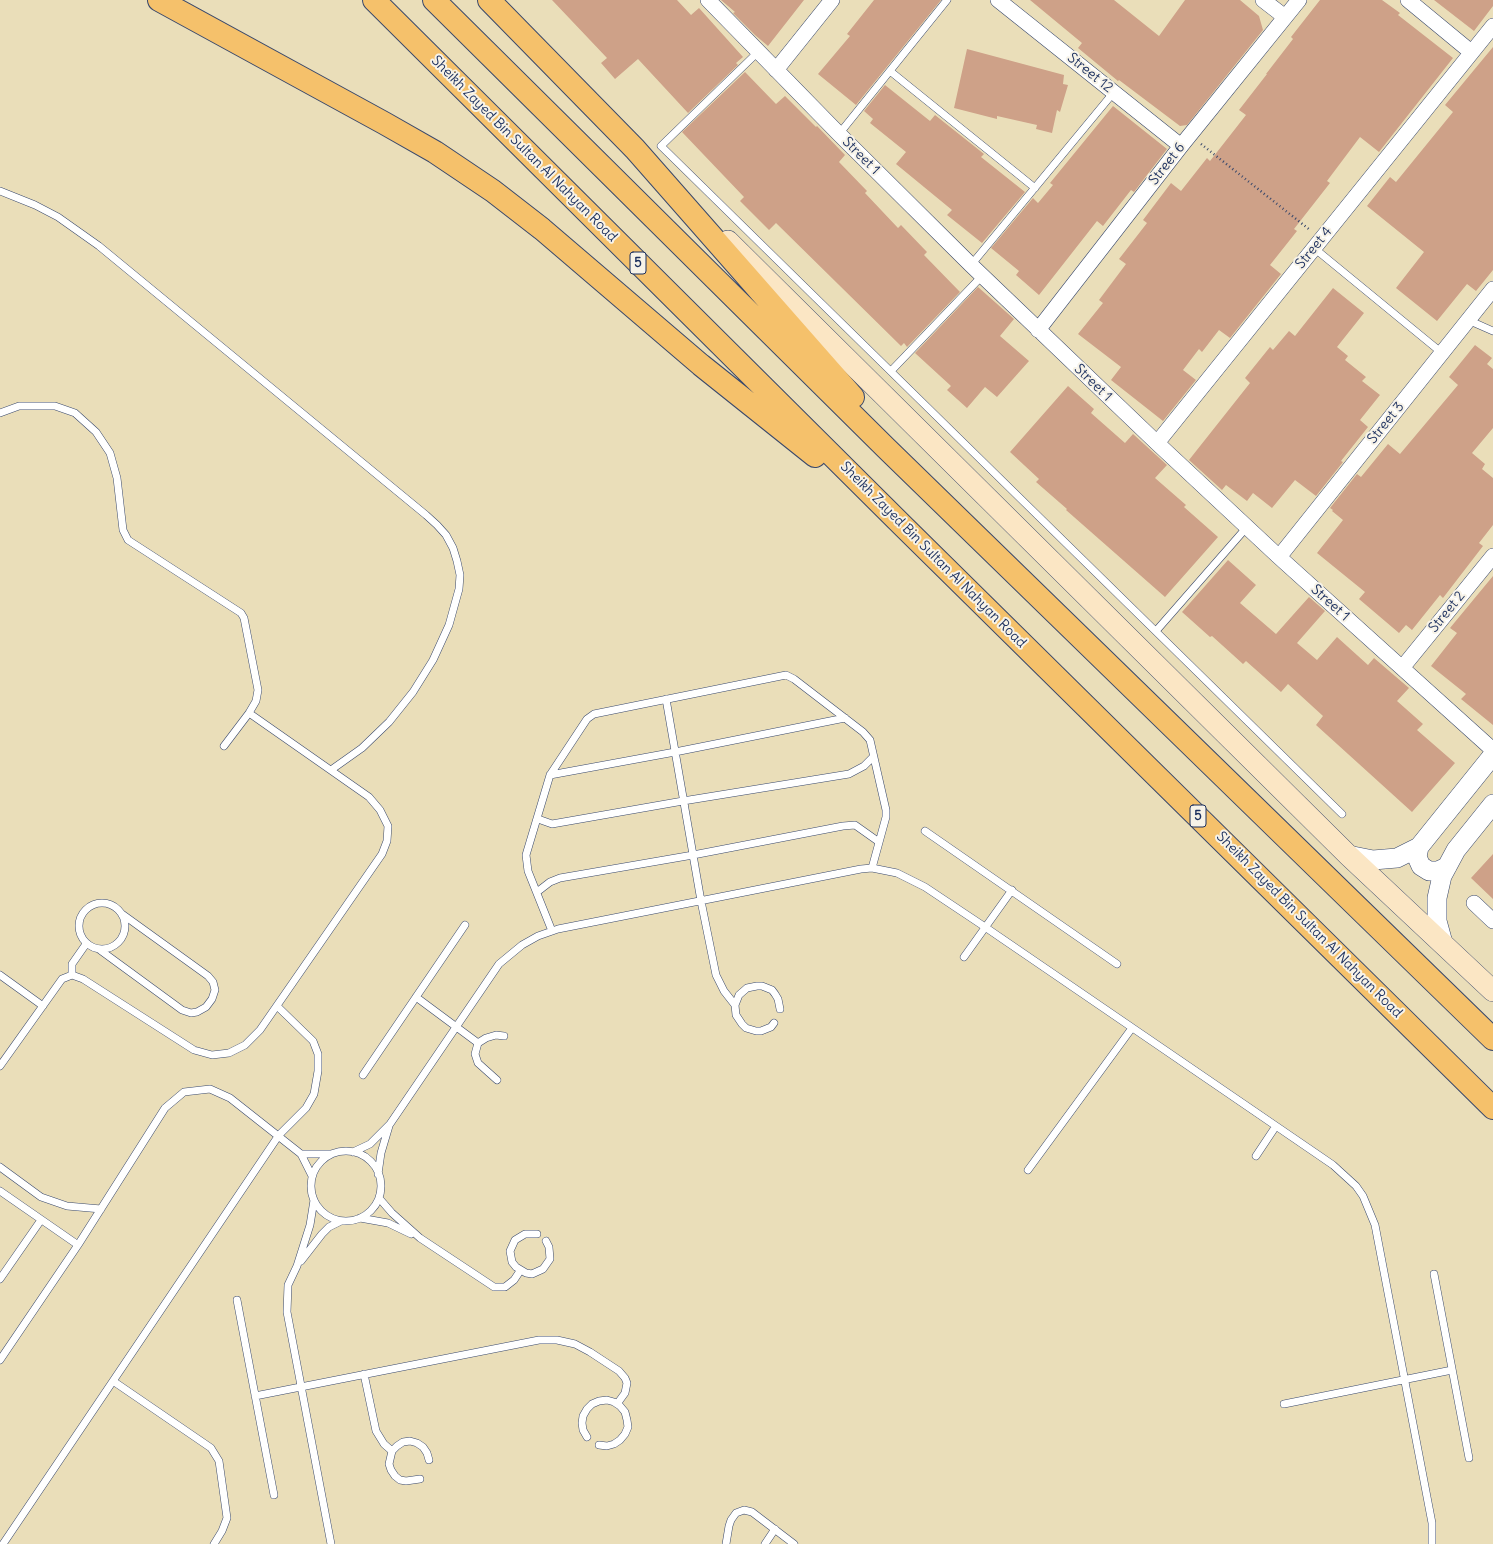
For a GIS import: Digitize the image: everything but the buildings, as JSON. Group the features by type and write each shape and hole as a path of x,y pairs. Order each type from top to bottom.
{"highway":[{"path":"159,0 297,74 435,152 493,191 542,229 701,365 902,525"},
{"path":"188,0 297,74"},
{"name":"Sheikh Zayed Bin Sultan Al Nahyan Road","path":"374,0 902,525 1493,1108"},
{"path":"434,0 886,448 1493,1039"},
{"path":"489,0 635,149 855,399 886,448"}],"main road":[{"path":"635,149 1348,855 1493,991"}],"street":[{"name":"Street 1","path":"708,0 839,134 1038,330 1279,557 1493,750"},
{"path":"776,70 832,0"},
{"name":"Street 12","path":"998,0 1114,92 1185,140"},
{"path":"1263,0 1285,18"},
{"name":"Street 6","path":"1038,330 1185,140 1299,0"},
{"path":"1408,0 1471,52"},
{"name":"Street 4","path":"1157,443 1493,26"},
{"name":"Street 3","path":"1279,557 1493,289"},
{"name":"Street 2","path":"1402,668 1493,556"},
{"path":"1348,855 1373,860 1397,858 1419,847 1493,755"},
{"path":"1443,943 1437,921 1436,898 1442,876 1456,850 1493,804"},
{"path":"1419,847 1417,856 1421,866 1429,871 1438,871 1447,867"},
{"path":"1474,903 1493,921"}],"lane":[{"path":"839,134 947,0"},
{"path":"758,52 661,146 1342,814"},
{"path":"890,71 1035,188"},
{"path":"971,265 1114,92"},
{"path":"0,191 35,205 58,217 99,246 437,524 446,535 457,561 460,575 459,589 449,625 433,660 413,692 389,722 362,748 331,770"},
{"path":"1317,244 1442,353"},
{"path":"891,371 982,276"},
{"path":"1468,320 1493,331"},
{"path":"0,413 19,406 55,406 75,413 96,432 110,453 117,478 123,530 128,540 241,612 244,618 258,690 256,701 249,713 224,746"},
{"path":"1156,631 1247,527"},
{"path":"552,930 528,870 526,856 550,775 587,719 594,714 786,675 794,678 863,732 870,740 886,810 886,817 872,868"},
{"path":"666,699 701,901 716,975 724,991 735,1005"},
{"path":"0,1066 62,979 72,975 83,979 194,1050 212,1055 229,1053 245,1045 260,1030 277,1006 382,854 387,841 388,826 380,810 369,798 249,713"},
{"path":"550,775 845,718"},
{"path":"538,818 552,824 849,774 864,766 874,757"},
{"path":"537,892 550,882 560,878 693,855 843,826 856,825 879,842"},
{"path":"925,831 1117,964"},
{"path":"353,1152 370,1144 390,1124 499,964 522,945 552,930 872,868 897,873 925,886 1333,1165 1352,1182 1363,1196 1375,1225 1432,1523 1432,1544"},
{"path":"964,957 1012,890"},
{"path":"96,903 110,904 117,908 122,914 208,976 213,982 214,990 212,999 206,1007 197,1012 191,1013 182,1010 100,950 86,944 82,939 78,925 84,911 96,903"},
{"path":"100,950 107,949 120,942 124,935 125,921 122,914"},
{"path":"363,1075 466,925"},
{"path":"72,975 72,964 86,944"},
{"path":"0,975 43,1006"},
{"path":"774,1023 771,1027 756,1031 746,1028 736,1015 735,1005 739,995 747,988 757,986 767,988 772,990 778,999 780,1009"},
{"path":"416,997 478,1043"},
{"path":"3,1544 279,1135 306,1108 314,1094 318,1071 318,1054 313,1041 277,1006"},
{"path":"1028,1170 1132,1028"},
{"path":"497,1080 478,1063 475,1054 478,1043 486,1038 496,1035 504,1036"},
{"path":"0,1360 78,1245 165,1108 184,1092 210,1089 230,1098 279,1135 301,1154 312,1176"},
{"path":"378,1174 381,1153 390,1124"},
{"path":"1256,1156 1276,1126"},
{"path":"297,1266 322,1234 335,1223 360,1218 368,1213 379,1198 380,1186 378,1174 374,1166 369,1160 353,1152 346,1151 331,1154 301,1154"},
{"path":"331,1154 316,1167 312,1176 311,1184 314,1200 318,1208 325,1214 340,1221"},
{"path":"0,1167 42,1197 66,1206 101,1209"},
{"path":"0,1191 78,1245"},
{"path":"379,1198 392,1213 420,1238 494,1287 505,1287 514,1280 520,1271"},
{"path":"314,1200 310,1225 297,1266 288,1285 287,1306 331,1544"},
{"path":"360,1218 388,1223 420,1238"},
{"path":"0,1279 41,1220"},
{"path":"537,1234 525,1234 519,1236 511,1245 510,1257 520,1271 532,1274 543,1269 550,1259 549,1247 546,1241"},
{"path":"1434,1274 1469,1458"},
{"path":"237,1300 274,1495"},
{"path":"255,1396 539,1340 557,1340 575,1344 619,1371 625,1378 627,1384 625,1392 617,1404"},
{"path":"1284,1404 1452,1370"},
{"path":"364,1374 376,1431 384,1444 392,1451"},
{"path":"113,1381 211,1448 218,1461 227,1518 222,1531 214,1544"},
{"path":"587,1437 582,1423 583,1416 587,1409 592,1404 599,1401 607,1400 617,1404 625,1412 628,1420 628,1427 625,1434 614,1444 599,1446"},
{"path":"420,1479 406,1482 395,1476 389,1464 392,1451 396,1446 403,1442 410,1441 423,1447 429,1460"},
{"path":"726,1544 731,1520 736,1513 744,1510 752,1512 791,1543"},
{"path":"766,1544 775,1529"}],"path":[{"path":"1185,140 1317,244"}]}
